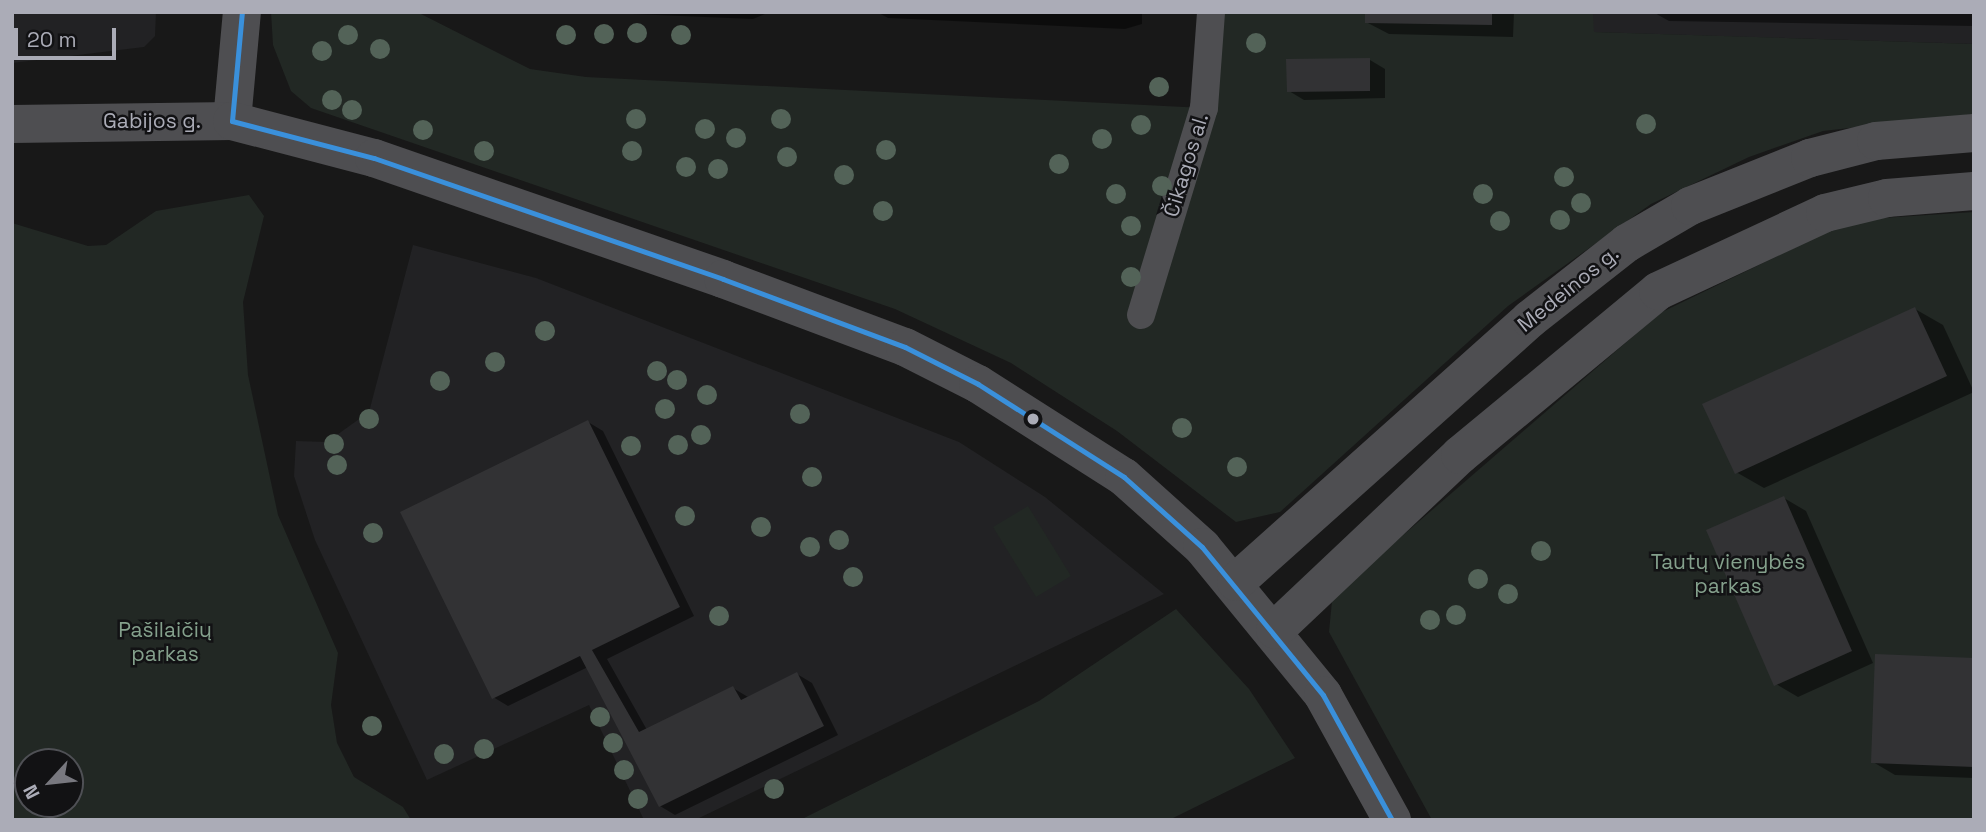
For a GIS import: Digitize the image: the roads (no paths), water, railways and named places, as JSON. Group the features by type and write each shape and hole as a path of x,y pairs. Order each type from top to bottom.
{"street":[{"path":"232,121 242,12"},
{"name":"Čikagos al.","path":"1140,315 1205,108 1211,12"},
{"name":"Gabijos g.","path":"12,124 232,121 374,159 905,347 978,384 1124,477 1236,582 1275,630 1329,706 1392,820"},
{"name":"Medeinos g.","path":"1236,582 1530,319 1627,243 1700,201 1810,158 1876,142 1974,133"},
{"path":"1275,630 1460,455 1658,291 1825,213 1887,198 1974,191"}],"park label":[{"name":"Tautų vienybės parkas","path":"1728,574"},
{"name":"Pašilaičių parkas","path":"165,642"}]}
